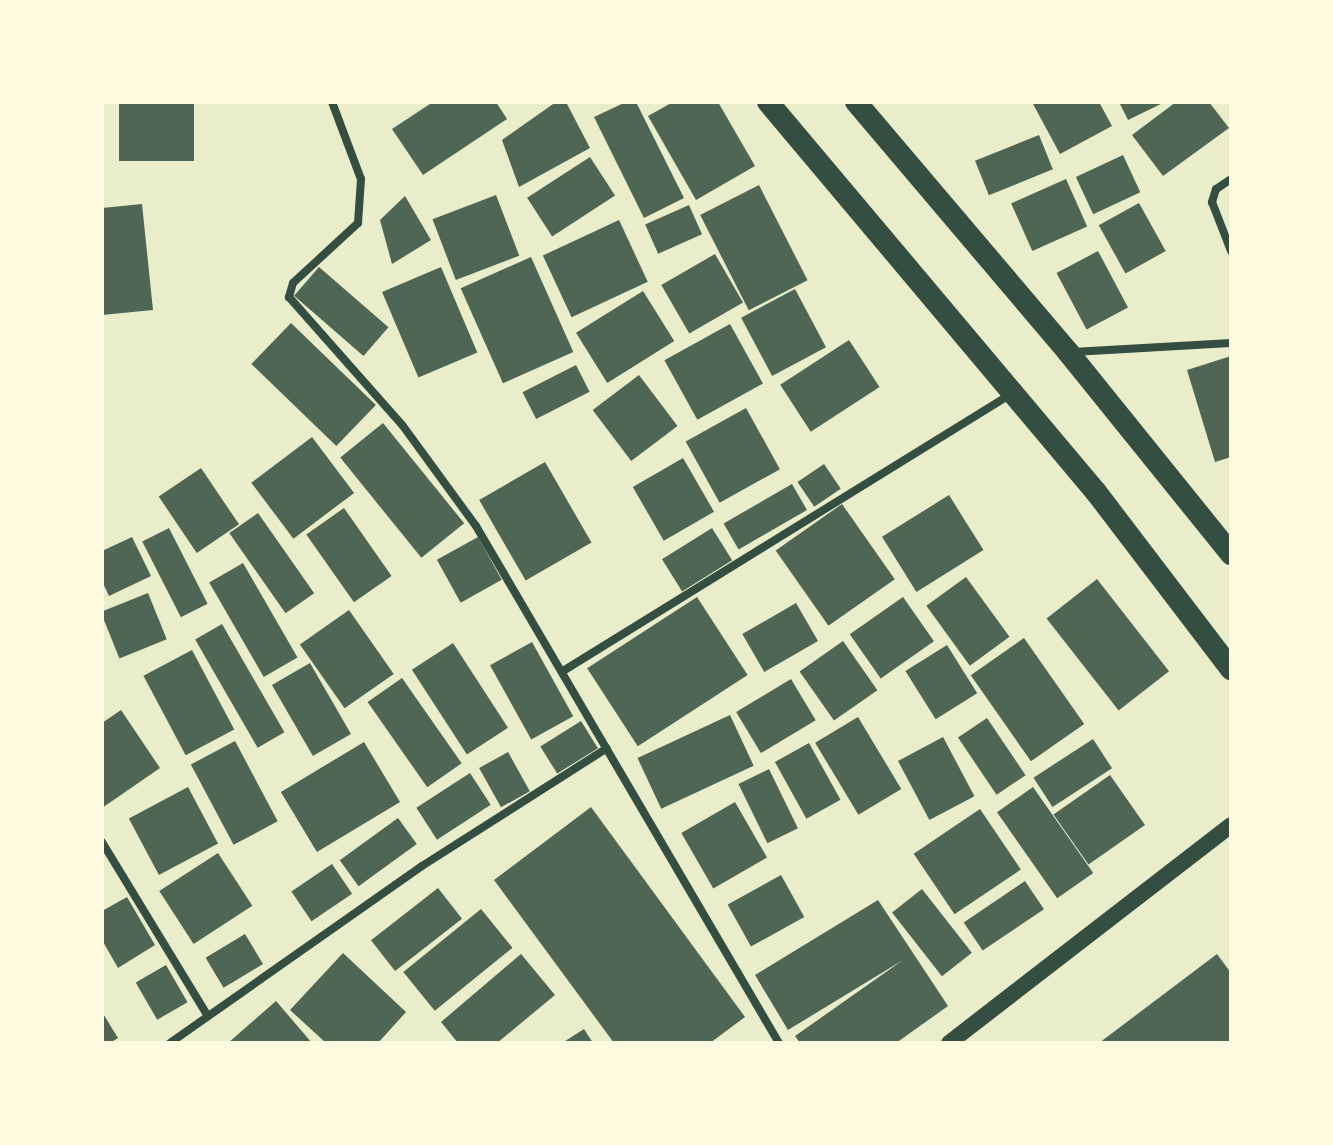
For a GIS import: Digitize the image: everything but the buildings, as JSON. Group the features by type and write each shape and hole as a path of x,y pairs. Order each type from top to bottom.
{"highway":[{"path":"768,102 1014,392 1231,669"},
{"path":"856,102 1068,352 1231,554"}],"main road":[{"path":"949,1043 1231,825"}],"street":[{"path":"332,102 361,179 358,223 293,283 289,297 442,474 563,671 779,1043"},
{"path":"1231,179 1216,189 1212,202 1231,251"},
{"path":"1068,352 1231,343"},
{"path":"563,671 1014,392"},
{"path":"170,1043 422,866 607,748"},
{"path":"102,842 207,1015"}]}
